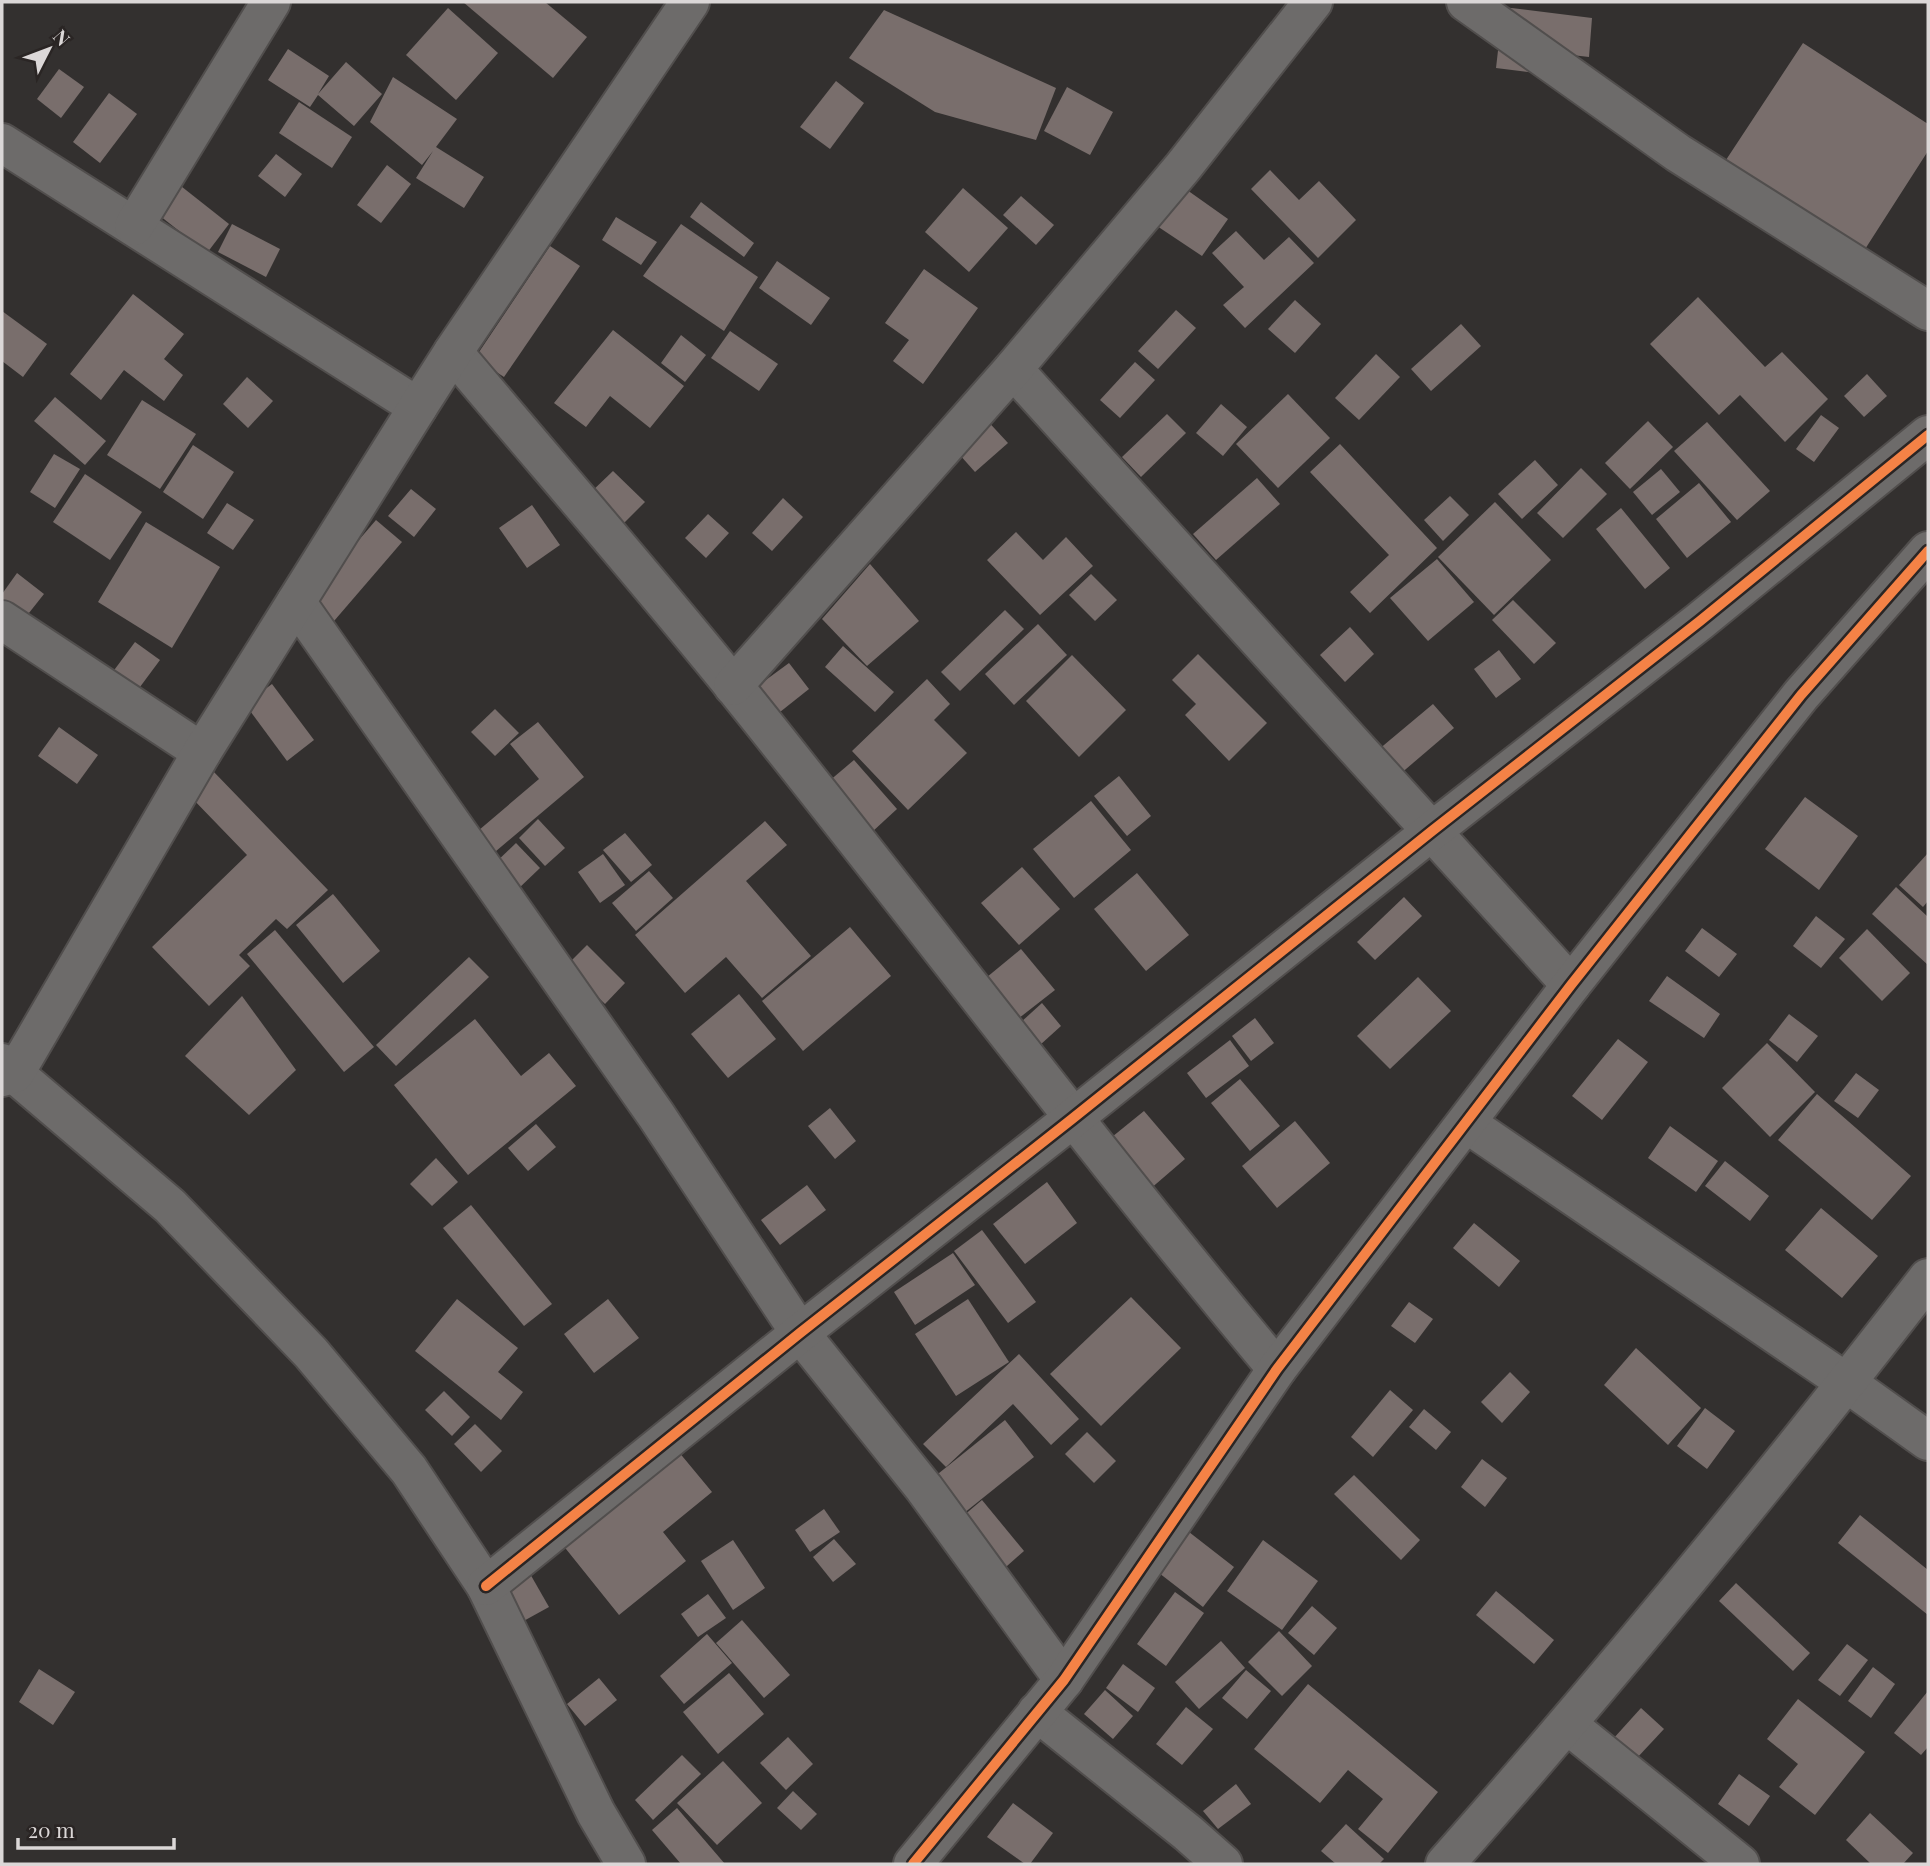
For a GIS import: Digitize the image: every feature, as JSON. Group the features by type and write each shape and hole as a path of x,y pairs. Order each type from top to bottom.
{"street":[{"path":"134,226 271,2"},
{"path":"626,1864 596,1813 486,1586 410,1470 311,1353 170,1206 6,1071 453,352 690,2"},
{"path":"733,686 1013,369 1183,167 1313,2"},
{"path":"1466,2 1678,153 1928,311"},
{"path":"2,143 418,408"},
{"path":"453,352 733,686 903,899 1073,1119 1277,1369"},
{"path":"1013,369 1571,985"},
{"path":"486,1586 800,1333 1700,621 1928,435"},
{"path":"913,1864 1063,1679 1277,1369 1571,985 1801,695 1928,551"},
{"path":"296,602 656,1115 800,1333 924,1488 1063,1679"},
{"path":"2,620 202,752"},
{"path":"1466,1123 1847,1382 1928,1441"},
{"path":"1445,1864 1568,1725 1847,1382 1928,1278"},
{"path":"1037,1712 1223,1864"},
{"path":"1568,1725 1740,1864"}],"building":[{"path":"463,2 545,2 587,37 553,78"},
{"path":"1503,7 1592,18 1589,57 1546,52 1543,74 1496,68"},
{"path":"448,8 498,53 456,100 406,55"},
{"path":"884,10 1056,88 1036,140 935,112 849,58"},
{"path":"1803,43 1928,124 1928,151 1844,282 1762,229 1779,204 1722,166"},
{"path":"288,49 329,76 318,94 346,62 382,94 354,126 318,95 310,107 268,80"},
{"path":"59,69 84,87 61,118 37,99"},
{"path":"393,77 457,119 436,147 484,177 464,208 416,178 433,151 422,165 370,122"},
{"path":"836,81 864,103 830,149 800,127"},
{"path":"1067,87 1113,112 1090,155 1044,131"},
{"path":"109,93 137,114 100,163 73,142"},
{"path":"299,102 352,137 332,168 279,133"},
{"path":"276,154 302,174 285,197 258,176"},
{"path":"387,165 411,184 381,223 357,205"},
{"path":"1270,170 1299,200 1319,181 1356,220 1318,258 1251,189"},
{"path":"172,179 229,224 207,253 150,208"},
{"path":"1180,185 1228,219 1202,256 1154,224"},
{"path":"963,188 1008,228 969,272 925,232"},
{"path":"1021,196 1054,225 1036,245 1003,215"},
{"path":"701,202 754,243 744,257 690,217"},
{"path":"616,217 657,242 641,265 602,240"},
{"path":"232,224 280,249 266,277 218,252"},
{"path":"681,224 758,277 724,331 643,276"},
{"path":"1236,231 1264,260 1289,237 1314,263 1245,328 1223,305 1244,287 1212,253"},
{"path":"550,246 580,266 504,377 475,358"},
{"path":"777,261 830,298 811,325 759,288"},
{"path":"924,269 978,308 923,384 893,361 909,340 885,323"},
{"path":"133,294 184,334 164,359 183,375 164,401 124,370 101,400 70,374"},
{"path":"1698,297 1765,367 1782,352 1828,399 1785,442 1740,395 1719,415 1650,344"},
{"path":"1295,300 1321,324 1295,353 1268,329"},
{"path":"1176,310 1196,328 1158,369 1138,351"},
{"path":"2,311 47,344 23,377 2,361"},
{"path":"1461,324 1481,346 1431,391 1411,369"},
{"path":"613,330 684,386 650,428 610,396 586,427 554,403"},
{"path":"730,331 778,364 759,391 711,358"},
{"path":"681,335 706,355 685,382 661,363"},
{"path":"1376,354 1400,377 1359,420 1335,398"},
{"path":"1135,362 1155,380 1120,418 1100,400"},
{"path":"1867,374 1887,396 1864,417 1844,396"},
{"path":"247,377 273,401 248,428 223,404"},
{"path":"1288,394 1330,438 1278,488 1236,444"},
{"path":"55,397 106,441 85,465 34,421"},
{"path":"142,400 196,434 160,489 107,455"},
{"path":"1221,404 1247,427 1223,456 1196,433"},
{"path":"1167,414 1186,433 1141,477 1122,457"},
{"path":"1821,415 1839,428 1814,462 1796,449"},
{"path":"983,416 1008,443 975,472 951,445"},
{"path":"1648,421 1673,447 1630,489 1605,463"},
{"path":"1707,422 1770,491 1737,520 1674,451"},
{"path":"1340,444 1437,548 1370,613 1350,592 1389,555 1310,472"},
{"path":"193,445 234,472 203,519 163,492"},
{"path":"54,454 80,469 55,508 30,492"},
{"path":"1535,460 1558,485 1522,519 1498,494"},
{"path":"1581,468 1607,494 1563,538 1537,513"},
{"path":"1661,469 1680,492 1652,515 1633,492"},
{"path":"613,471 645,502 621,526 589,494"},
{"path":"85,474 142,512 110,560 53,522"},
{"path":"1257,478 1280,504 1216,560 1193,534"},
{"path":"1699,483 1731,522 1687,558 1656,519"},
{"path":"411,489 436,509 414,537 388,516"},
{"path":"1450,496 1469,515 1443,541 1424,520"},
{"path":"783,498 803,517 772,551 752,533"},
{"path":"1495,502 1551,560 1494,615 1438,557"},
{"path":"227,503 254,520 233,550 207,533"},
{"path":"532,505 560,545 527,568 499,528"},
{"path":"1621,508 1670,568 1645,589 1596,529"},
{"path":"708,514 729,533 706,558 685,538"},
{"path":"376,520 402,542 328,628 303,605"},
{"path":"146,522 220,567 172,648 98,602"},
{"path":"1016,532 1043,560 1066,537 1093,566 1040,615 987,560"},
{"path":"1437,559 1474,602 1428,641 1390,598"},
{"path":"870,564 919,621 867,666 822,619"},
{"path":"17,573 44,594 25,618 2,600 2,594"},
{"path":"1091,574 1117,600 1095,621 1069,595"},
{"path":"1513,600 1556,643 1534,664 1492,620"},
{"path":"1005,610 1024,629 960,691 941,672"},
{"path":"1038,624 1067,655 1014,705 985,674"},
{"path":"1350,627 1374,654 1345,682 1320,655"},
{"path":"135,642 160,660 137,691 112,673"},
{"path":"843,646 894,692 875,712 825,667"},
{"path":"1499,650 1521,679 1496,698 1474,669"},
{"path":"1198,654 1267,723 1229,761 1185,715 1196,704 1172,680"},
{"path":"1072,655 1126,710 1079,757 1026,701"},
{"path":"789,663 809,689 780,712 759,685"},
{"path":"927,679 950,704 934,720 967,753 908,810 852,751"},
{"path":"272,684 314,740 287,761 245,704"},
{"path":"1433,704 1454,728 1399,775 1378,750"},
{"path":"495,709 519,733 495,756 471,732"},
{"path":"538,722 584,777 489,857 472,836 539,779 510,744"},
{"path":"59,727 98,755 77,784 38,756"},
{"path":"854,760 897,809 872,832 828,782"},
{"path":"213,771 328,890 287,929 276,919 239,955 250,966 209,1006 152,947 247,855 189,795"},
{"path":"1119,776 1151,816 1127,836 1094,796"},
{"path":"1805,797 1858,836 1819,890 1765,849"},
{"path":"1091,801 1131,850 1074,898 1033,849"},
{"path":"538,819 565,848 545,866 519,838"},
{"path":"765,821 787,845 746,881 811,956 762,998 726,957 685,993 635,935"},
{"path":"625,833 652,865 631,882 603,850"},
{"path":"516,843 540,868 517,890 493,865"},
{"path":"1928,853 1928,901 1923,907 1899,885"},
{"path":"603,854 625,885 600,903 578,872"},
{"path":"1022,867 1060,909 1019,945 981,903"},
{"path":"649,871 673,898 636,931 612,903"},
{"path":"1137,873 1189,935 1146,971 1094,909"},
{"path":"1896,887 1928,917 1928,965 1872,914"},
{"path":"333,894 380,951 343,983 296,925"},
{"path":"1404,897 1422,916 1375,960 1357,942"},
{"path":"1816,916 1845,939 1821,968 1793,946"},
{"path":"850,927 891,976 803,1051 762,1001"},
{"path":"1702,928 1737,954 1719,977 1685,951"},
{"path":"1867,929 1910,973 1882,1001 1839,958"},
{"path":"275,930 374,1047 344,1072 247,954"},
{"path":"587,945 625,983 605,1004 566,966"},
{"path":"1021,949 1055,990 1014,1022 981,982"},
{"path":"469,957 489,977 396,1066 376,1045"},
{"path":"1667,976 1720,1014 1704,1038 1649,1001"},
{"path":"1418,977 1451,1011 1390,1069 1357,1036"},
{"path":"739,994 776,1039 728,1078 691,1034"},
{"path":"242,996 296,1070 249,1115 185,1056"},
{"path":"1042,1003 1061,1026 1040,1045 1020,1023"},
{"path":"1789,1014 1818,1036 1797,1062 1769,1040"},
{"path":"1255,1018 1274,1043 1251,1061 1232,1036"},
{"path":"475,1019 521,1076 549,1053 576,1086 468,1175 394,1085"},
{"path":"1618,1039 1648,1062 1602,1120 1572,1096"},
{"path":"1230,1040 1249,1066 1206,1098 1187,1073"},
{"path":"1767,1043 1815,1092 1770,1137 1722,1088"},
{"path":"1856,1073 1879,1090 1858,1118 1834,1101"},
{"path":"1240,1079 1280,1126 1250,1151 1211,1103"},
{"path":"1817,1094 1911,1176 1872,1220 1778,1140"},
{"path":"830,1108 856,1141 835,1159 808,1126"},
{"path":"1144,1111 1185,1159 1149,1190 1107,1141"},
{"path":"1295,1121 1330,1163 1277,1208 1242,1166"},
{"path":"536,1124 556,1147 528,1171 508,1148"},
{"path":"1670,1126 1718,1161 1696,1192 1648,1158"},
{"path":"436,1158 458,1182 432,1206 410,1184"},
{"path":"1725,1161 1769,1196 1750,1221 1705,1186"},
{"path":"1047,1182 1077,1223 1025,1264 993,1224"},
{"path":"807,1185 826,1210 780,1245 761,1220"},
{"path":"471,1205 552,1304 524,1326 443,1228"},
{"path":"1821,1208 1878,1256 1842,1298 1785,1250"},
{"path":"1474,1223 1520,1261 1499,1287 1453,1248"},
{"path":"982,1230 1036,1302 1008,1323 954,1251"},
{"path":"953,1253 975,1285 915,1325 894,1292"},
{"path":"1131,1297 1181,1348 1101,1426 1050,1374"},
{"path":"457,1299 518,1348 498,1372 523,1392 501,1420 415,1351"},
{"path":"608,1299 639,1338 594,1373 564,1334"},
{"path":"968,1299 1009,1362 956,1396 915,1334"},
{"path":"1409,1302 1433,1319 1415,1343 1391,1326"},
{"path":"1636,1348 1701,1408 1668,1445 1604,1385"},
{"path":"1019,1354 1079,1419 1051,1445 1013,1404 946,1467 923,1444"},
{"path":"1510,1372 1530,1392 1502,1423 1481,1402"},
{"path":"1390,1390 1413,1410 1373,1457 1351,1437"},
{"path":"444,1391 470,1417 452,1436 425,1410"},
{"path":"1705,1408 1735,1431 1707,1469 1677,1446"},
{"path":"1424,1409 1451,1432 1436,1450 1409,1427"},
{"path":"1005,1420 1034,1457 938,1534 908,1498"},
{"path":"475,1424 502,1451 481,1472 454,1444"},
{"path":"1087,1432 1116,1461 1094,1483 1065,1454"},
{"path":"678,1451 712,1492 663,1532 686,1561 619,1615 562,1544"},
{"path":"1482,1459 1507,1478 1485,1507 1461,1487"},
{"path":"1354,1475 1420,1540 1401,1560 1334,1494"},
{"path":"982,1500 1024,1551 981,1589 937,1538"},
{"path":"824,1509 840,1532 810,1552 795,1530"},
{"path":"1860,1515 1928,1570 1928,1615 1838,1543"},
{"path":"1189,1532 1234,1567 1203,1607 1159,1573"},
{"path":"834,1539 856,1564 833,1582 813,1557"},
{"path":"733,1540 765,1588 733,1610 701,1561"},
{"path":"1263,1540 1318,1581 1282,1630 1227,1591"},
{"path":"529,1572 549,1607 520,1623 501,1588"},
{"path":"1736,1583 1810,1653 1793,1671 1719,1601"},
{"path":"1496,1591 1554,1640 1534,1664 1476,1615"},
{"path":"1175,1592 1204,1613 1166,1666 1137,1644"},
{"path":"708,1594 726,1618 698,1637 681,1614"},
{"path":"1312,1606 1337,1628 1314,1655 1288,1633"},
{"path":"742,1620 790,1675 764,1698 716,1643"},
{"path":"1279,1631 1312,1666 1282,1696 1248,1662"},
{"path":"707,1634 732,1663 684,1704 660,1676"},
{"path":"1221,1641 1245,1668 1199,1709 1175,1682"},
{"path":"1847,1644 1868,1660 1840,1696 1818,1680"},
{"path":"1123,1664 1155,1688 1138,1712 1106,1688"},
{"path":"1873,1667 1895,1684 1871,1718 1848,1701"},
{"path":"39,1669 75,1692 53,1725 19,1702"},
{"path":"1246,1670 1271,1691 1247,1719 1222,1698"},
{"path":"729,1673 764,1714 718,1754 683,1712"},
{"path":"599,1678 617,1700 585,1726 567,1704"},
{"path":"1308,1684 1438,1792 1388,1853 1358,1829 1383,1799 1348,1770 1320,1803 1254,1749"},
{"path":"1105,1690 1133,1716 1113,1739 1084,1714"},
{"path":"1928,1691 1928,1747 1921,1755 1894,1733"},
{"path":"1798,1699 1865,1752 1815,1815 1779,1787 1798,1764 1767,1739"},
{"path":"1186,1707 1213,1729 1182,1765 1156,1744"},
{"path":"1641,1708 1664,1729 1636,1759 1613,1739"},
{"path":"788,1737 813,1764 786,1790 760,1763"},
{"path":"682,1755 701,1774 653,1820 635,1800"},
{"path":"723,1761 762,1803 717,1845 677,1803"},
{"path":"1739,1774 1770,1796 1749,1826 1718,1804"},
{"path":"1236,1784 1251,1804 1218,1829 1203,1811"},
{"path":"793,1791 817,1814 801,1830 777,1808"},
{"path":"1013,1803 1053,1833 1030,1864 1025,1864 987,1837"},
{"path":"677,1808 725,1864 681,1864 652,1830"},
{"path":"1870,1813 1913,1853 1903,1864 1871,1864 1846,1840"},
{"path":"1346,1824 1384,1859 1379,1864 1336,1864 1321,1851"}],"cycle path":[{"path":"486,1586 800,1333 1700,621 1928,435"},
{"path":"913,1864 1064,1680 1277,1369 1571,985 1801,695 1928,551"}]}
